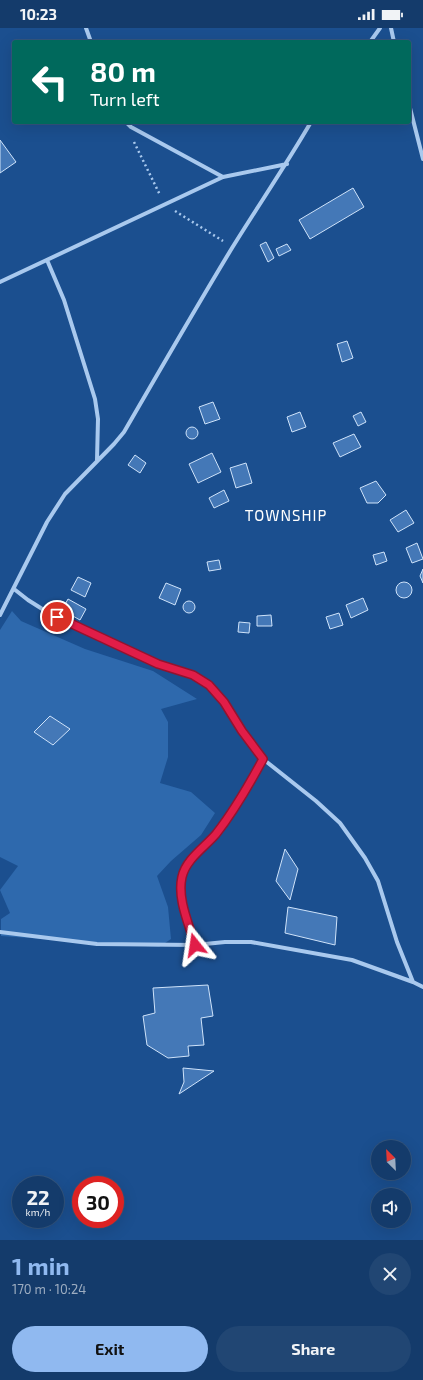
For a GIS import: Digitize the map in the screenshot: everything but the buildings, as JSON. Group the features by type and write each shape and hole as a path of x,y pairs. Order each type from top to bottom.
{"street":[{"path":"86,28 90,40"},
{"path":"371,40 380,28"},
{"path":"391,28 394,40"},
{"path":"411,112 423,159"},
{"path":"128,124 223,177"},
{"path":"0,615 47,522 65,494 124,432 205,293 287,164 310,124"},
{"path":"0,282 223,177 287,164"},
{"path":"47,260 64,300 95,399 98,433 97,460"},
{"path":"14,589 47,612 158,664 193,675 209,685 224,702 242,731 263,759 316,801 340,823 365,858 383,893 397,942 413,982"},
{"path":"195,945 183,902 181,886 182,875 188,864 198,851 215,834 240,799 263,759"},
{"path":"0,932 98,944 195,945 225,942 251,942 352,960 423,987"}],"shaded area":[{"path":"12,611 21,621 85,649 153,671 197,699 161,709 168,722 168,757 160,783 191,792 215,813 201,835 171,861 157,876 168,907 171,939 159,947 1,936 1,919 10,913 0,890 18,866 0,857 0,630"}],"district":[{"name":"TOWNSHIP","path":"286,516"}],"route":[{"path":"57,617 158,664 193,675 209,685 224,702 242,731 263,759 240,799 215,834 198,851 188,864 182,875 181,886 183,902 195,945"}]}
